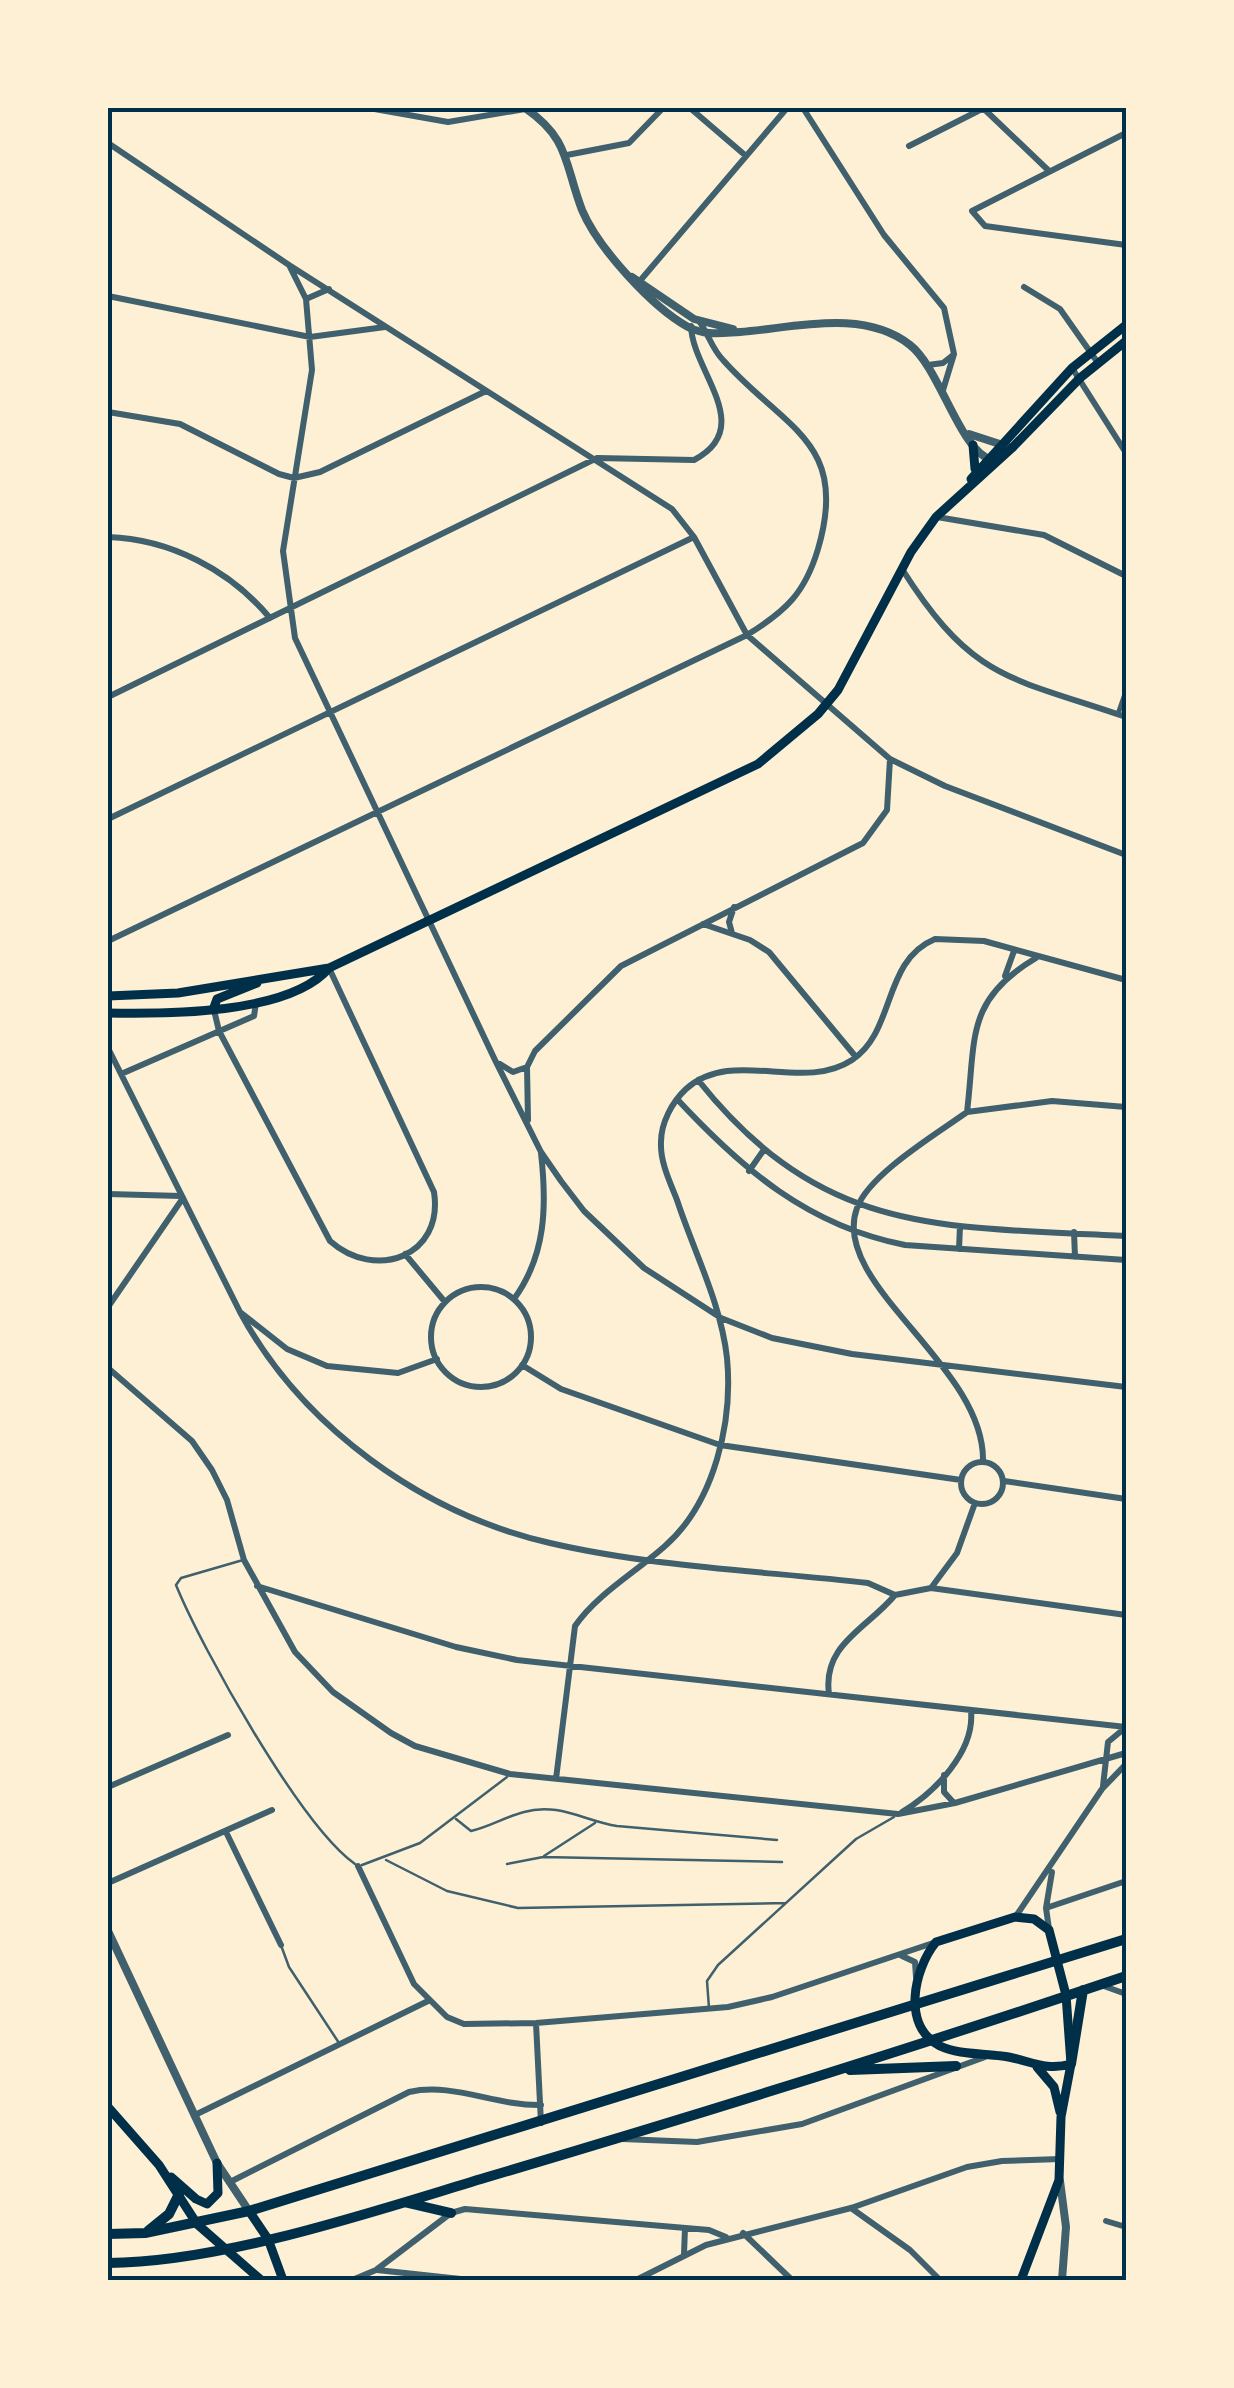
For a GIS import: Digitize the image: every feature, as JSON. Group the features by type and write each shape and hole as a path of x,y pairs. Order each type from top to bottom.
{"highway":[{"path":"108,2234 145,2233 249,2211 542,2124 914,2003 1126,1939"},
{"path":"108,2263 268,2239 402,2202 620,2139 1126,1976"},
{"path":"1071,2064 1083,1990"},
{"path":"834,2071 956,2066"},
{"path":"145,2233 169,2214 179,2194"},
{"path":"402,2202 451,2214"}],"main road":[{"path":"970,482 985,459 1072,368 1126,325"},
{"path":"108,1013 214,1010 256,1003 311,982 329,968 726,782 794,736 828,704 902,569 936,517 970,482 998,462 1080,378 1126,341"},
{"path":"970,482 976,463 973,444"},
{"path":"108,996 178,993 329,968"},
{"path":"214,1010 218,1000 242,993 260,981"},
{"path":"1021,2280 1060,2180 1062,2117 1071,2064 1066,1995 1058,1960 1049,1930 1034,1919 1015,1917 936,1942 916,1978 914,2003 930,2038 955,2051 993,2055 1037,2067 1071,2064"},
{"path":"1037,2067 1054,2087 1062,2117"},
{"path":"108,2108 159,2166 198,2224 254,2278"},
{"path":"159,2166 202,2204 218,2194 217,2163"},
{"path":"249,2211 268,2239 283,2280"}],"street":[{"path":"370,108 448,122 525,108 547,123 567,155 593,230 636,280 690,328 709,334 865,324 911,345 928,365 973,444 985,459 998,462"},
{"path":"567,155 630,143 662,108"},
{"path":"690,108 746,156"},
{"path":"636,280 787,108"},
{"path":"804,108 884,234 944,308 954,354 942,390"},
{"path":"908,146 984,108 1048,170"},
{"path":"1126,133 975,206 973,216 985,226 1126,245"},
{"path":"108,143 289,265 672,509 694,537 747,634 890,760 945,786 1126,855"},
{"path":"289,265 306,300 311,382 283,551 288,610 301,652 329,712 541,1152 561,1182 584,1211 644,1268 721,1318 772,1338 852,1354 1126,1387"},
{"path":"108,942 747,634 792,604 806,585 828,498 823,466 810,441 727,365 697,320 636,280"},
{"path":"1024,287 1051,300 1098,363"},
{"path":"306,300 329,289"},
{"path":"108,296 310,337 385,327"},
{"path":"690,328 697,320"},
{"path":"697,320 744,331"},
{"path":"108,697 597,458 694,460 708,453 719,434 722,417 690,328"},
{"path":"928,365 942,363 954,354"},
{"path":"706,370 717,363 727,365"},
{"path":"1072,368 1126,452"},
{"path":"108,412 180,424 294,478 344,461 486,391"},
{"path":"965,432 1012,448"},
{"path":"936,517 1044,534 1126,576"},
{"path":"108,819 694,537"},
{"path":"108,538 162,546 207,565 248,593 270,618"},
{"path":"902,569 960,648 991,669 1122,716 1126,691"},
{"path":"531,1131 525,1096 527,1067 546,1036 621,966 863,843 887,810 890,760"},
{"path":"733,934 729,922 734,906"},
{"path":"701,923 733,934 774,956 856,1057"},
{"path":"556,1779 572,1632 578,1622 670,1542 691,1512 720,1445 728,1395 721,1318 662,1156 664,1124 677,1099 698,1080 735,1070 815,1074 856,1057 877,1032 898,974 926,943 962,937 1126,980"},
{"path":"968,1112 980,1012 1005,978 1014,950"},
{"path":"1005,978 1036,958"},
{"path":"214,1010 219,1031 330,1241 349,1256 373,1262 405,1254 426,1236 434,1218 434,1192 329,968"},
{"path":"121,1074 254,1016 256,1003"},
{"path":"108,1048 240,1312 282,1374 329,1425 389,1472 432,1498 548,1543 868,1583 895,1595"},
{"path":"496,1060 513,1072 527,1067"},
{"path":"698,1080 763,1152 857,1206 960,1226 1126,1236"},
{"path":"677,1099 749,1172 780,1195 854,1231 904,1245 1126,1260"},
{"path":"983,1461 970,1402 866,1270 854,1231 857,1206 887,1173 968,1112 1052,1101 1126,1107"},
{"path":"514,1299 537,1259 546,1193 541,1152"},
{"path":"749,1172 763,1152"},
{"path":"546,1193 561,1182"},
{"path":"108,1194 182,1197"},
{"path":"108,1307 182,1197"},
{"path":"960,1226 960,1249"},
{"path":"1074,1232 1075,1257"},
{"path":"405,1254 445,1302"},
{"path":"478,1287 496,1289 514,1299 530,1328 530,1345 522,1365 501,1382 476,1386 451,1376 437,1359 432,1330 445,1302 461,1291 478,1287"},
{"path":"240,1312 287,1349 327,1366 398,1373 437,1359"},
{"path":"522,1365 561,1389 720,1445 961,1480"},
{"path":"108,1368 192,1441 226,1500 256,1586 295,1652 358,1711 415,1746 510,1774 898,1814 955,1804 1126,1753"},
{"path":"983,1461 999,1469 1004,1480 993,1501 975,1503 964,1494 961,1480 971,1464 983,1461"},
{"path":"1004,1480 1126,1499"},
{"path":"930,1588 961,1544 975,1503"},
{"path":"256,1586 456,1647 568,1666 1126,1727"},
{"path":"830,1694 831,1660 846,1640 895,1595 930,1588 1126,1616"},
{"path":"898,1814 926,1796 970,1738 971,1712"},
{"path":"1102,1789 1108,1742 1126,1727"},
{"path":"108,1787 228,1735"},
{"path":"1015,1917 1054,1866 1102,1789 1126,1764"},
{"path":"944,1774 944,1792 955,1804"},
{"path":"108,1883 272,1810"},
{"path":"226,1832 281,1945"},
{"path":"358,1866 407,1971 428,2001 447,2017 464,2024 536,2023 709,2009 772,1997 936,1942"},
{"path":"1049,1930 1046,1908 1054,1866"},
{"path":"1046,1908 1126,1881"},
{"path":"108,1931 217,2163 249,2211"},
{"path":"896,1956 913,1960 916,1978"},
{"path":"1100,1985 1126,1994"},
{"path":"194,2116 428,2001"},
{"path":"536,2023 542,2124"},
{"path":"620,2139 697,2142 802,2124 993,2055"},
{"path":"228,2183 409,2092 442,2087 487,2101 541,2105"},
{"path":"636,2280 684,2254 727,2238 850,2208 982,2164 1060,2160"},
{"path":"1060,2180 1066,2227 1062,2280"},
{"path":"850,2208 910,2250 940,2280"},
{"path":"352,2280 376,2270 451,2214 464,2209 685,2228 727,2238"},
{"path":"1106,2221 1126,2227"},
{"path":"684,2254 685,2228"},
{"path":"743,2233 792,2280"},
{"path":"376,2270 470,2280"}],"lane":[{"path":"244,1560 181,1578 176,1584 202,1642 290,1786 334,1847 358,1866 385,1860 456,1818 510,1774"},
{"path":"456,1818 471,1832 526,1811 546,1809 577,1812 595,1822 776,1840"},
{"path":"709,2009 707,1981 711,1973 856,1839 898,1814"},
{"path":"543,1857 595,1822"},
{"path":"508,1864 543,1857 782,1862"},
{"path":"385,1860 447,1891 518,1908 786,1903"},
{"path":"281,1945 289,1968 328,2033 340,2044"}]}
